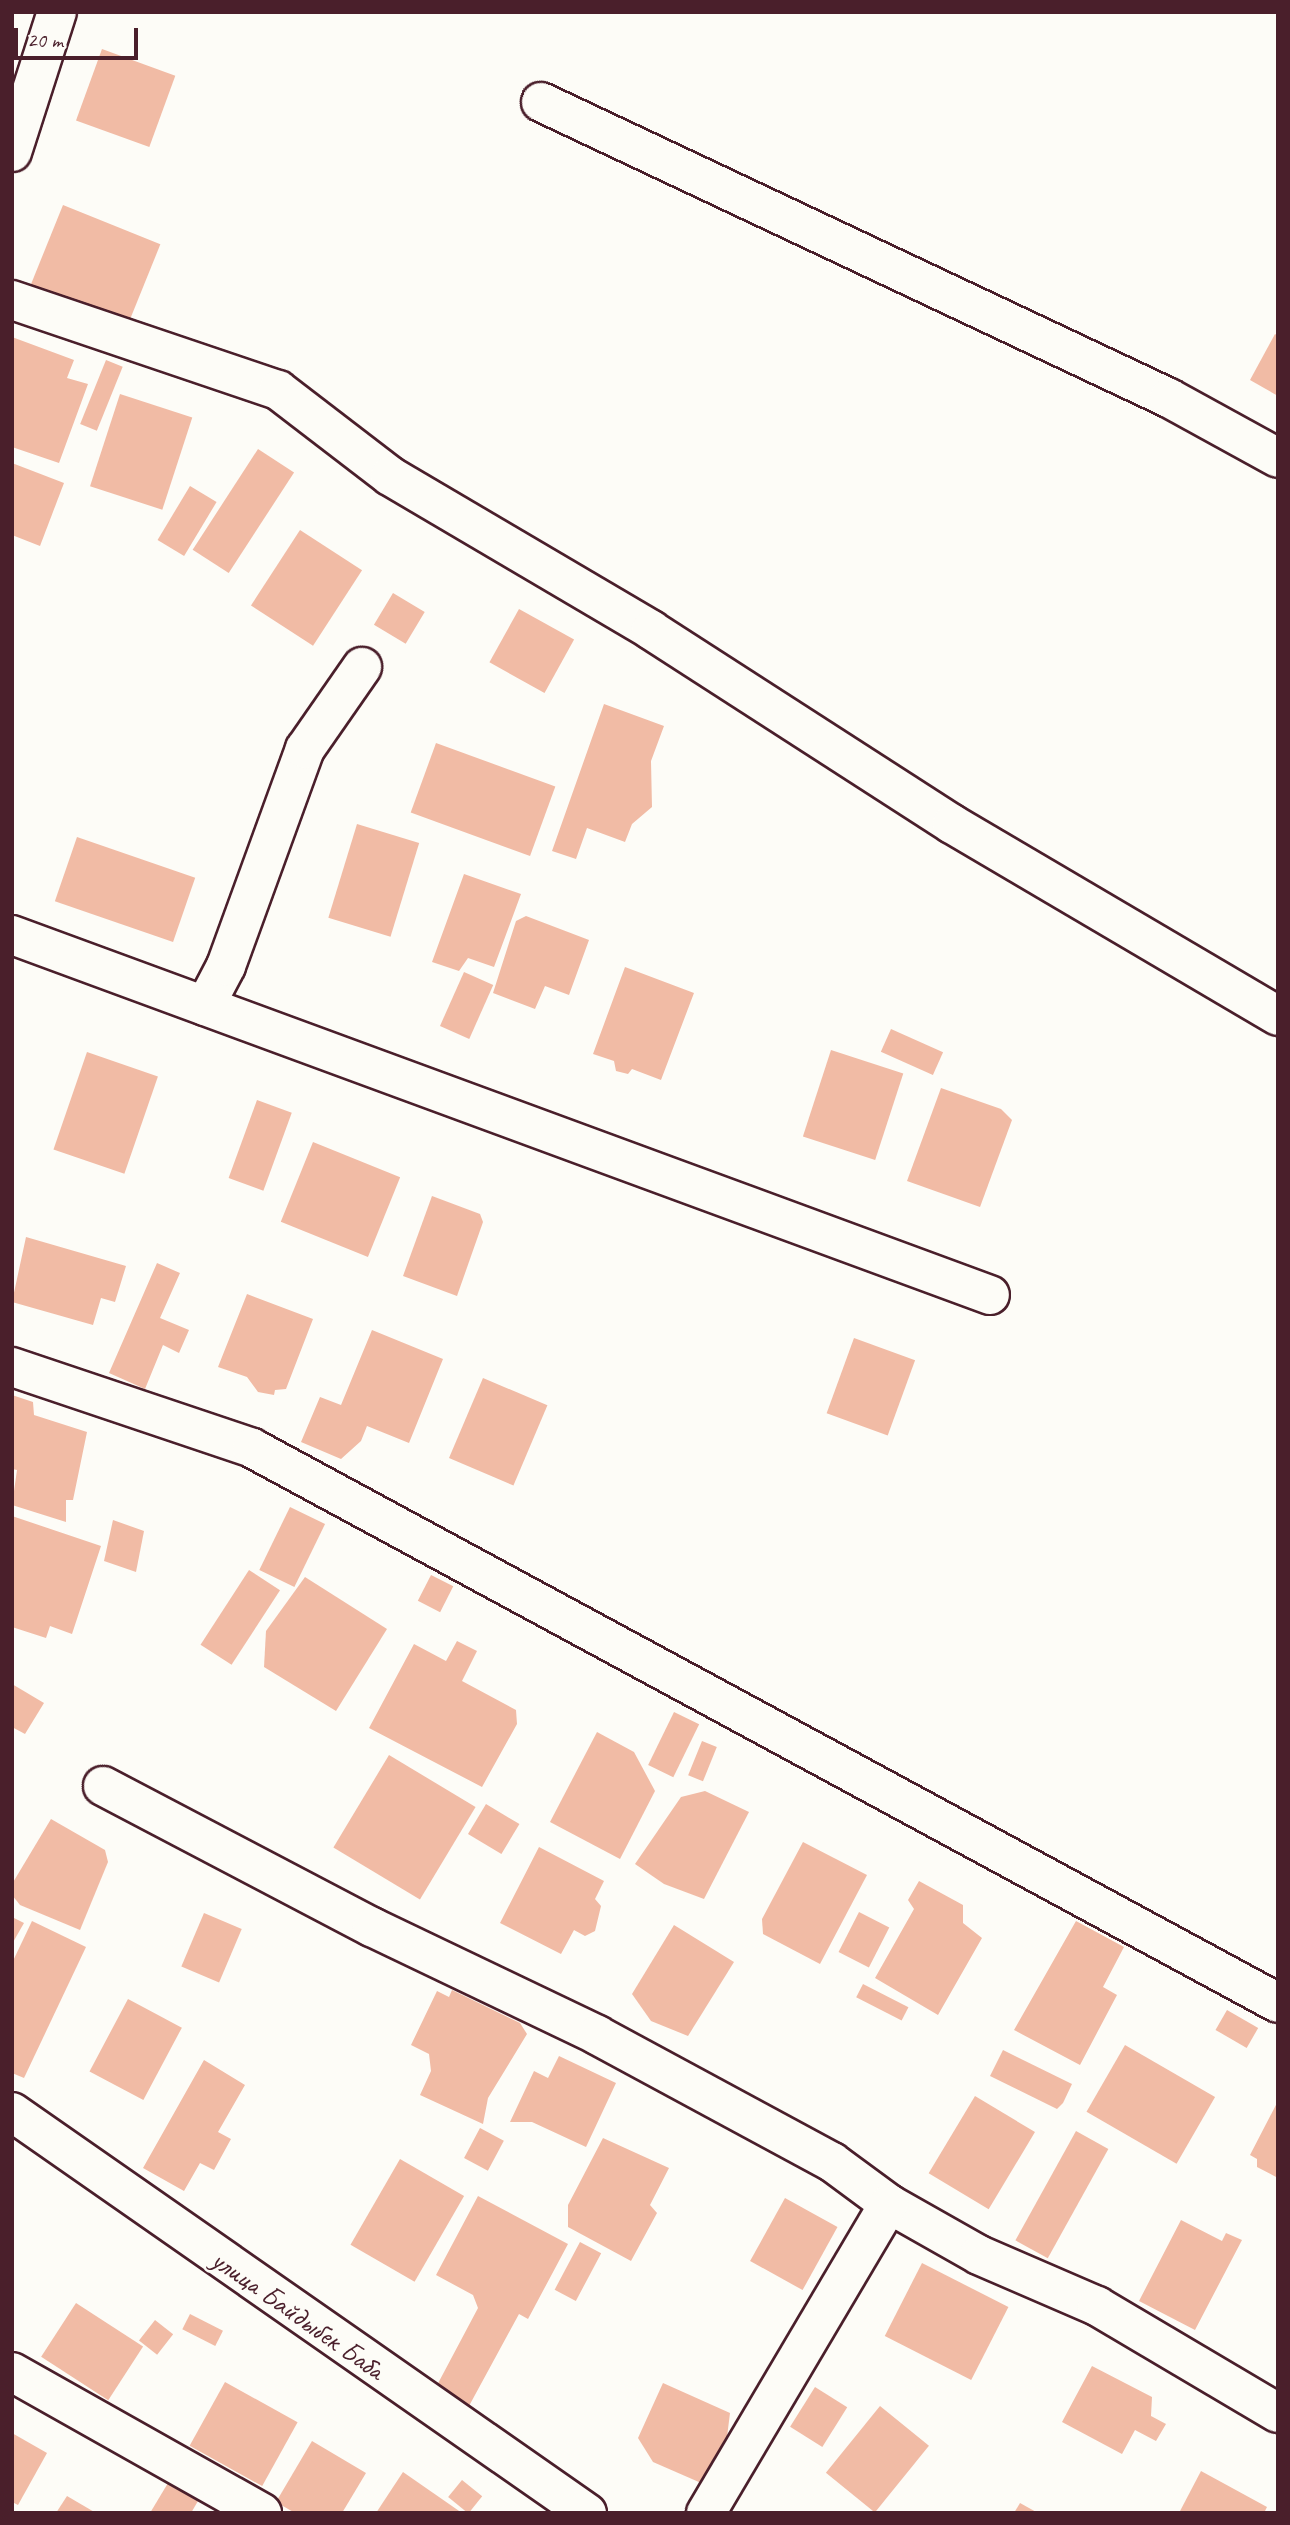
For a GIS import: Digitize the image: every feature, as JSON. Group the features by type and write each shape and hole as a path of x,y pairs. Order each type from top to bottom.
{"street":[{"path":"12,152 57,12"},
{"path":"541,102 1169,398 1278,458"},
{"path":"12,300 278,390 390,477 651,629 952,824 1278,1016"},
{"path":"205,1006 226,967 305,749 362,667"},
{"path":"12,935 990,1294"},
{"path":"12,1367 251,1448 1278,2003"},
{"path":"103,1786 372,1927 597,2035 832,2162 889,2204 979,2255 1097,2306 1278,2413"},
{"name":"улица Байдыбек Баба","path":"12,2112 577,2510"},
{"path":"706,2513 889,2204"},
{"path":"12,2372 262,2513"}],"building":[{"path":"102,49 175,76 149,147 76,120"},
{"path":"63,205 160,244 128,324 31,285"},
{"path":"1275,334 1278,336 1278,396 1250,380"},
{"path":"12,337 74,360 67,378 88,384 59,463 12,447"},
{"path":"106,360 123,367 97,431 80,424"},
{"path":"120,394 192,417 162,510 90,486"},
{"path":"258,449 294,472 229,573 193,550"},
{"path":"12,463 64,483 40,546 12,535"},
{"path":"190,486 217,502 184,556 158,540"},
{"path":"300,530 362,570 313,646 251,605"},
{"path":"393,593 425,612 406,644 374,625"},
{"path":"519,609 574,640 545,693 489,662"},
{"path":"604,704 664,726 651,761 652,807 632,824 625,842 587,828 576,859 552,851"},
{"path":"436,743 555,786 530,856 411,813"},
{"path":"357,824 419,843 391,937 328,918"},
{"path":"77,837 195,878 173,942 55,901"},
{"path":"464,874 521,894 494,967 468,958 459,971 432,962"},
{"path":"526,916 589,940 569,995 545,986 535,1009 493,993 516,921"},
{"path":"625,967 694,993 661,1080 632,1069 628,1074 616,1071 614,1061 593,1054"},
{"path":"464,972 493,985 469,1039 440,1026"},
{"path":"891,1029 943,1052 933,1075 881,1052"},
{"path":"831,1050 903,1073 875,1160 803,1137"},
{"path":"87,1052 158,1076 124,1174 53,1149"},
{"path":"941,1088 1001,1109 1012,1120 980,1207 907,1181"},
{"path":"257,1100 292,1113 263,1191 229,1178"},
{"path":"313,1142 400,1177 368,1257 281,1222"},
{"path":"432,1196 480,1214 483,1222 457,1296 403,1276"},
{"path":"26,1237 126,1266 115,1302 101,1298 93,1325 12,1302"},
{"path":"157,1263 180,1273 160,1318 189,1330 179,1353 163,1345 145,1389 109,1373"},
{"path":"247,1294 313,1319 286,1389 275,1390 274,1395 258,1392 247,1377 218,1367"},
{"path":"372,1330 443,1359 409,1443 367,1426 361,1441 341,1459 301,1442 320,1397 341,1405"},
{"path":"854,1338 915,1360 888,1435 827,1413"},
{"path":"483,1378 547,1405 513,1485 449,1458"},
{"path":"12,1395 33,1402 34,1415 87,1432 73,1500 66,1500 66,1522 12,1505 17,1470 12,1469"},
{"path":"290,1507 325,1524 294,1587 259,1570"},
{"path":"12,1516 101,1546 72,1634 50,1626 46,1638 12,1627"},
{"path":"113,1520 144,1531 136,1572 104,1561"},
{"path":"249,1570 280,1590 232,1665 201,1645"},
{"path":"431,1575 453,1586 440,1612 418,1601"},
{"path":"305,1577 387,1629 336,1711 264,1667 266,1631"},
{"path":"457,1641 477,1651 462,1681 516,1710 517,1724 482,1787 369,1728 414,1644 446,1661"},
{"path":"12,1684 44,1703 25,1734 12,1727"},
{"path":"674,1712 699,1724 673,1777 648,1765"},
{"path":"597,1732 634,1752 655,1791 620,1859 550,1822"},
{"path":"702,1741 717,1747 703,1781 688,1775"},
{"path":"389,1755 476,1807 420,1900 333,1848"},
{"path":"705,1791 749,1812 704,1899 664,1884 635,1864 681,1797"},
{"path":"486,1804 519,1824 501,1854 468,1834"},
{"path":"51,1819 105,1850 108,1862 80,1930 20,1905 12,1895 12,1884"},
{"path":"803,1842 867,1875 820,1964 763,1934 762,1919"},
{"path":"539,1847 604,1881 595,1899 601,1906 595,1931 585,1936 574,1930 561,1954 500,1923"},
{"path":"919,1881 963,1905 963,1923 982,1938 938,2015 875,1978 914,1909 908,1900"},
{"path":"859,1912 889,1927 869,1968 839,1952"},
{"path":"204,1913 242,1929 219,1982 181,1966"},
{"path":"12,1917 24,1923 12,1944"},
{"path":"32,1921 86,1947 24,2078 12,2073 12,1963"},
{"path":"1076,1921 1124,1947 1103,1987 1117,1995 1080,2065 1014,2030"},
{"path":"674,1925 734,1962 688,2036 651,2021 632,1994"},
{"path":"863,1984 908,2007 902,2021 856,1997"},
{"path":"452,1990 520,2023 527,2034 488,2098 483,2124 420,2095 431,2071 429,2054 411,2045 437,1991 449,1997"},
{"path":"128,1999 182,2028 143,2100 90,2071"},
{"path":"1227,2010 1258,2028 1247,2048 1216,2030"},
{"path":"1125,2045 1215,2097 1177,2164 1086,2112"},
{"path":"1003,2050 1072,2084 1063,2103 1057,2109 990,2076"},
{"path":"559,2056 616,2083 586,2147 532,2122 510,2122 534,2071 548,2078"},
{"path":"204,2060 245,2085 218,2132 231,2139 214,2170 200,2163 184,2191 143,2168"},
{"path":"975,2096 1035,2132 989,2209 929,2173"},
{"path":"1278,2101 1278,2178 1257,2167 1257,2159 1250,2155"},
{"path":"480,2128 504,2141 488,2171 464,2158"},
{"path":"1076,2131 1108,2149 1048,2258 1015,2240"},
{"path":"603,2138 669,2168 650,2205 657,2213 631,2261 568,2227 568,2205"},
{"path":"400,2159 464,2196 415,2282 351,2245"},
{"path":"478,2196 568,2244 528,2319 519,2314 469,2406 435,2389 478,2308 473,2295 436,2275"},
{"path":"785,2198 837,2227 803,2290 750,2261"},
{"path":"1181,2220 1222,2241 1226,2233 1242,2240 1195,2330 1139,2301"},
{"path":"580,2242 601,2253 576,2301 555,2290"},
{"path":"922,2263 1008,2307 971,2380 885,2336"},
{"path":"76,2303 143,2347 108,2400 41,2357"},
{"path":"190,2314 223,2331 215,2346 182,2329"},
{"path":"155,2320 173,2334 157,2355 139,2340"},
{"path":"1092,2366 1152,2397 1151,2416 1166,2424 1156,2441 1135,2430 1122,2454 1062,2422"},
{"path":"225,2382 298,2422 262,2486 190,2446"},
{"path":"663,2383 730,2413 726,2445 708,2486 653,2462 638,2438"},
{"path":"815,2387 847,2407 822,2447 790,2427"},
{"path":"880,2406 929,2446 875,2512 826,2473"},
{"path":"12,2433 47,2453 18,2505 12,2502"},
{"path":"312,2441 366,2473 342,2513 295,2513 276,2502"},
{"path":"1201,2471 1267,2507 1264,2513 1179,2513"},
{"path":"403,2472 462,2513 376,2513"},
{"path":"462,2480 482,2496 469,2513 448,2497"},
{"path":"168,2483 198,2501 191,2513 150,2513"},
{"path":"67,2496 96,2513 56,2513"},
{"path":"1020,2503 1038,2513 1014,2513"}]}
